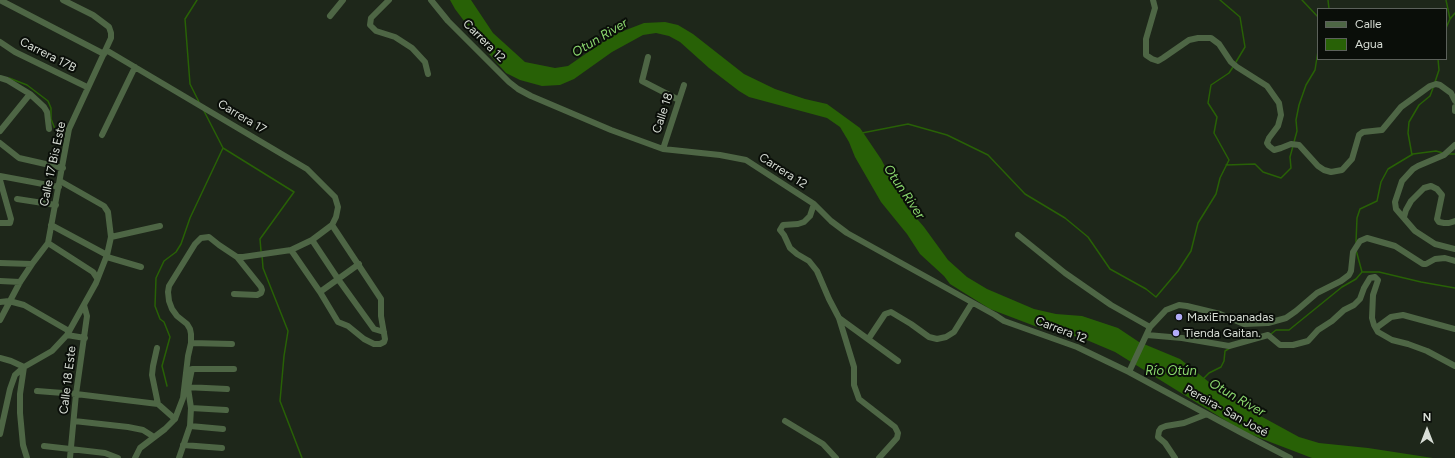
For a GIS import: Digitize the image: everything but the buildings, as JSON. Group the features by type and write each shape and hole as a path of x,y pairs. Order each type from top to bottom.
{"street":[{"name":"Carrera 17","path":"0,0 135,67 307,170 335,197 338,207 336,217 332,225"},
{"name":"Calle 17 Bis Este","path":"0,320 20,282 48,243 69,129 87,87 105,52 111,33 109,27 93,15 63,0"},
{"path":"330,16 343,0"},
{"path":"388,0 371,18 370,25 376,30 395,37 412,48 425,62 428,74"},
{"name":"Carrera 12","path":"431,0 448,21 518,89 531,96 611,130 663,149 720,155 746,160 814,204 831,221 847,233 1004,321 1077,348 1129,372"},
{"path":"1153,0 1155,8 1148,30 1146,55 1152,59 1158,60 1189,40 1204,37 1211,38 1219,44 1231,62 1267,86 1278,102 1281,116 1278,126 1268,138 1267,143 1271,149 1278,149 1291,144 1299,145 1318,166 1324,170 1331,172 1342,170 1352,159 1359,135 1363,132 1382,130 1401,107 1433,85 1440,85 1451,93 1455,101"},
{"name":"Carrera 17B","path":"0,42 15,52 87,87"},
{"path":"648,57 642,81 679,100"},
{"path":"102,135 135,67"},
{"path":"0,78 7,80 30,94 44,107 47,112 49,129"},
{"name":"Calle 18","path":"663,149 684,85"},
{"path":"0,131 30,94"},
{"path":"0,143 19,158 63,168"},
{"path":"1455,145 1446,153 1418,166 1402,181 1395,202 1396,209 1415,231 1435,244 1455,249"},
{"path":"0,176 59,184 104,206 108,212 111,237 107,256 97,278 96,284 68,333 52,351 24,367 15,375 10,389 0,434"},
{"path":"0,180 3,198 12,219 10,223 0,223"},
{"path":"1404,217 1411,200 1424,188 1431,186 1437,188 1442,195 1437,219 1439,222 1449,224 1455,221"},
{"path":"16,199 56,205"},
{"path":"814,204 810,216 804,222 783,225 780,230 790,248 809,261 817,271 839,318 854,367 854,385 859,399 895,427 898,433 897,438 879,458"},
{"path":"51,225 107,256 141,267"},
{"path":"237,257 278,253 291,250 312,240 332,225 381,299 381,316 385,339 384,342 374,344 364,339 348,326 338,322 320,292 291,250"},
{"path":"111,237 160,226"},
{"path":"1018,235 1064,273 1111,305 1150,327"},
{"path":"179,458 190,426 190,408 186,387 188,356 191,343 190,329 187,324 177,316 169,301 168,292 169,286 195,244 201,238 210,236 219,246 237,257 262,290 257,295 234,294"},
{"path":"1129,372 1150,327 1162,313 1170,308 1179,305 1220,314 1244,324 1268,323 1286,318 1317,293 1342,281 1349,275 1351,271 1353,252 1360,241 1367,238 1396,246 1423,264 1435,259 1446,258 1455,261"},
{"path":"312,240 374,329 384,332"},
{"path":"48,243 93,272 97,278"},
{"path":"0,263 32,264"},
{"path":"320,292 359,264"},
{"path":"1147,335 1182,338 1229,346 1270,337 1280,344 1293,345 1308,341 1318,330 1332,321 1344,310 1354,306 1360,299 1370,278 1375,277 1378,280 1372,301 1372,318 1376,328 1383,336 1427,351 1455,366"},
{"path":"0,281 20,282"},
{"path":"0,302 24,305 68,333 85,338"},
{"path":"869,338 885,314 891,312 929,337 937,339 946,337 954,332 972,303"},
{"name":"Calle 18 Este","path":"70,458 76,394 85,338 87,316 84,305"},
{"path":"1376,328 1391,317 1403,315 1455,329"},
{"path":"839,318 869,338 898,361"},
{"path":"191,343 232,344"},
{"path":"157,348 152,375 158,404"},
{"path":"0,358 24,367"},
{"path":"24,367 20,394 20,413 23,445 27,458"},
{"path":"135,458 140,448 165,429 175,419 180,409 192,368 234,369"},
{"name":"Pereira- San José","path":"1129,372 1290,458"},
{"path":"186,387 227,390"},
{"path":"37,390 158,404 175,419"},
{"path":"190,408 226,410"},
{"path":"1174,458 1165,443 1158,437 1158,432 1161,428 1184,423 1207,414"},
{"path":"74,421 128,427 143,430 154,437"},
{"path":"785,421 823,444 836,458"},
{"path":"190,426 224,429"},
{"path":"184,445 222,448"},
{"path":"44,446 118,458"}],"water":[{"name":"Río Otún","path":"450,0 471,0 493,33 525,62 555,68 568,66 613,35 644,23 665,22 678,25 693,34 744,74 775,89 805,99 827,104 860,128 881,159 906,206 924,227 948,260 967,277 987,289 1034,309 1056,314 1082,316 1118,328 1139,342 1180,359 1214,386 1255,413 1299,437 1319,443 1368,448 1433,458 1312,458 1244,432 1115,352 1082,338 1040,328 990,309 950,284 944,276 920,254 907,234 881,202 855,157 849,142 840,127 827,118 749,97 709,68 680,42 669,36 656,33 643,35 612,52 574,79 560,85 542,86 520,80 506,73 489,54 455,9"}],"waterway":[{"path":"197,0 185,19 190,84 199,102"},
{"path":"1220,0 1240,17 1245,47 1236,62"},
{"path":"1302,0 1317,16"},
{"path":"1328,0 1329,8"},
{"path":"1446,0 1450,19 1447,26"},
{"path":"1450,19 1455,13"},
{"path":"1294,142 1297,131 1296,120 1299,105 1306,85 1315,70 1317,57"},
{"path":"1435,82 1439,70 1438,60"},
{"path":"862,133 908,124 947,135 988,155 1025,194 1065,218 1088,237 1110,269 1146,289 1156,297 1178,271 1191,251 1198,223 1216,194 1220,178 1229,160 1214,133 1217,117 1208,103 1211,85 1229,73 1233,67"},
{"path":"9,78 27,85 48,101 51,108 51,119 55,129"},
{"path":"1412,155 1408,133 1409,122 1419,105 1430,96 1433,88"},
{"path":"204,111 223,148 294,192 260,239 261,251"},
{"path":"1226,165 1255,164 1263,172 1281,178 1291,168 1290,157 1293,146"},
{"path":"167,386 162,366 170,337 155,306 156,278 164,261 176,252 181,244 190,218 223,148"},
{"path":"1356,242 1357,218 1360,209 1377,201 1381,182 1388,169 1413,154 1436,151 1443,153"},
{"path":"1449,154 1455,154"},
{"path":"1271,334 1276,330 1289,330 1342,287 1356,279 1362,272 1356,250"},
{"path":"262,255 263,268 288,331 280,401 302,458"},
{"path":"1363,272 1379,272 1455,288"},
{"name":"Otun River","path":"1203,379 1209,373 1221,367 1224,361 1225,351 1230,348"}],"place":[{"name":"MaxiEmpanadas","path":"1179,317"},
{"name":"Tienda Gaitan.","path":"1176,333"}]}
